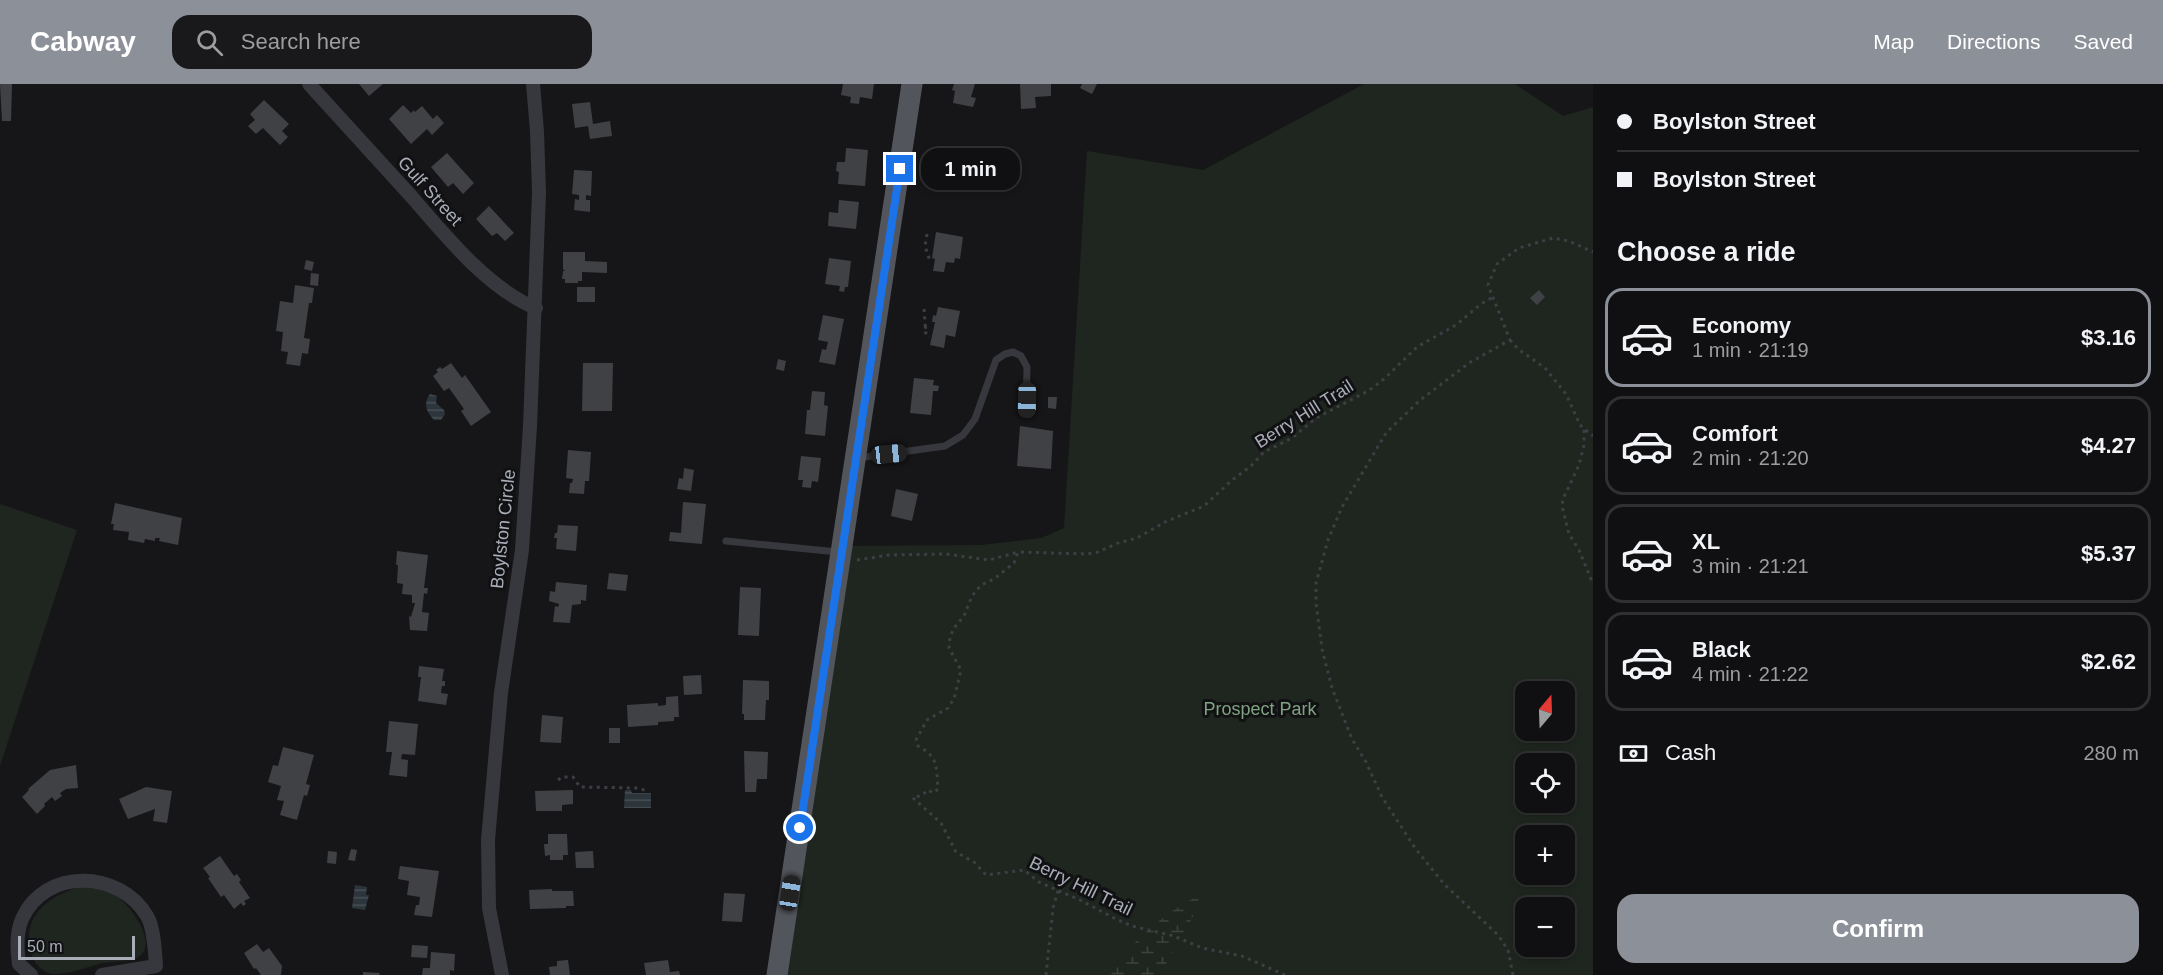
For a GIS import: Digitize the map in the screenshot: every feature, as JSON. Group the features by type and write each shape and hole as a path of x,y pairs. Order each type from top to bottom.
{"main road":[{"path":"777,975 912,84"}],"street":[{"name":"Gulf Street","path":"309,84 444,234 501,289 517,301 536,308"},
{"name":"Boylston Circle","path":"502,975 489,908 488,840 501,693 522,550 536,308 539,193 533,84"},
{"path":"31,975 19,964 16,946 21,919 35,899 60,883 89,879 114,886 132,898 148,917 157,970 102,975"}],"lane":[{"path":"856,458 945,446 963,435 975,419 996,360 1005,354 1013,352 1021,356 1027,367 1026,413"},
{"path":"726,541 840,558"}],"path":[{"path":"927,234 925,246 930,261"},
{"path":"1593,252 1569,241 1553,238 1519,248 1497,264 1488,285 1510,340 1518,349 1545,368 1566,394 1584,430 1593,436"},
{"name":"Berry Hill Trail","path":"1285,975 1242,956 1202,948 1174,936 1132,926 1039,882 1024,870 986,875 974,862 956,852 941,823 913,797 921,796 928,790 933,792 938,789 936,763 930,753 918,746 916,740 927,720 948,708 954,699 961,670 949,648 954,628 964,616 972,596 981,585 994,579 1014,563 1018,552 1087,554 1098,552 1137,538 1165,522 1204,506 1264,452 1292,438 1308,424 1332,409 1368,391 1417,347 1456,325 1480,304 1493,297"},
{"path":"924,309 924,327 926,336 929,337"},
{"path":"924,327 931,328"},
{"path":"1510,340 1469,363 1419,401 1386,433 1342,507 1328,540 1316,583 1316,603 1322,649 1332,688 1352,739 1366,762 1382,797 1415,848 1444,884 1498,935 1508,950 1513,975"},
{"path":"1584,430 1584,445 1579,465 1562,506 1569,534 1579,550 1593,584"},
{"path":"840,558 946,554 989,560 1018,552"},
{"path":"558,780 562,777 573,777 580,787 636,788 648,791"},
{"path":"1046,975 1053,908 1058,891"}],"green space":[{"name":"Prospect Park","path":"1364,84 1515,84 1563,116 1593,107 1593,975 777,975 842,546 981,545 1041,538 1064,528 1087,151 1203,170"},
{"path":"0,504 77,530 0,766"},
{"path":"76,888 108,891 127,906 135,916 145,938 145,947 141,955 131,960 103,963 57,974 51,974 37,965 30,949 31,923 48,902"},
{"path":"1194,898 1199,898 1192,918 1161,975 1103,975 1157,923"}],"shaded area":[{"path":"430,394 437,396 436,403 444,410 445,414 441,420 434,420 427,410 426,404"},
{"path":"625,790 631,790 632,793 651,793 651,808 624,808"},
{"path":"355,885 367,887 366,895 369,895 365,910 352,908"}],"building":[{"path":"0,84 12,84 11,121 2,121"},
{"path":"359,84 383,84 369,96"},
{"path":"843,84 874,84 872,99 860,97 859,104 850,103 851,97 841,95"},
{"path":"954,84 975,84 971,97 976,98 973,107 953,103"},
{"path":"1020,84 1051,84 1051,96 1035,97 1036,108 1021,109"},
{"path":"1082,84 1097,84 1092,94 1080,88"},
{"path":"264,100 289,124 282,131 288,137 280,145 263,128 256,134 248,126 255,120 250,114"},
{"path":"590,102 593,124 610,121 612,136 590,139 588,126 575,128 572,104"},
{"path":"403,105 411,113 422,106 433,119 437,115 444,123 432,135 427,129 411,144 389,119"},
{"path":"985,146 1005,152 996,184 978,179 979,176 976,175"},
{"path":"846,148 868,150 865,186 838,184 837,162 845,162"},
{"path":"447,153 474,183 463,194 453,183 448,187 431,167"},
{"path":"574,170 592,171 591,196 586,195 586,200 590,200 590,212 574,210 575,199 579,200 579,195 572,194"},
{"path":"839,200 859,202 856,229 828,226 829,212 838,213"},
{"path":"489,206 514,233 505,241 497,233 492,236 476,219"},
{"path":"936,232 963,237 960,259 955,258 954,263 946,262 944,272 933,271 935,259 932,258"},
{"path":"563,252 585,252 585,261 607,262 607,273 582,272 582,281 565,283 565,279 562,279 563,271 565,271"},
{"path":"829,258 851,261 848,287 845,287 844,292 839,291 840,286 825,284"},
{"path":"306,260 314,262 312,271 304,269"},
{"path":"311,273 319,274 318,286 310,285"},
{"path":"295,285 314,288 312,303 309,303 304,338 310,339 308,354 302,353 300,366 286,364 288,352 281,351 283,332 276,331 280,301 293,303"},
{"path":"577,287 595,287 595,302 577,302"},
{"path":"1539,290 1545,297 1537,305 1530,298"},
{"path":"938,307 960,311 955,337 946,335 944,348 930,345 935,322 932,322 933,315 936,316"},
{"path":"823,315 844,319 835,365 819,362 822,349 826,350 828,342 818,340"},
{"path":"778,359 786,361 784,371 776,369"},
{"path":"451,363 462,378 465,375 491,412 471,426 461,411 464,409 449,388 444,391 433,376 440,367 442,369"},
{"path":"583,363 613,363 612,411 582,411"},
{"path":"914,378 934,380 933,385 939,386 938,391 933,391 931,415 910,413"},
{"path":"812,391 825,392 824,405 828,406 825,436 805,434 807,410 810,410"},
{"path":"1048,397 1057,397 1056,409 1048,408"},
{"path":"1020,426 1053,431 1051,469 1017,466"},
{"path":"568,450 591,452 589,481 585,481 584,494 569,493 573,479 566,478"},
{"path":"801,456 821,458 818,482 812,481 811,488 802,487 803,480 798,480"},
{"path":"684,468 694,470 691,491 677,489 679,478 683,479"},
{"path":"896,489 918,494 912,521 891,516"},
{"path":"683,502 706,504 702,544 669,541 670,532 681,533"},
{"path":"115,503 182,518 178,545 159,541 160,538 155,538 155,541 145,539 144,543 128,540 129,532 113,530 114,524 111,524"},
{"path":"558,525 578,526 576,551 556,549 557,538 554,538"},
{"path":"397,551 428,555 424,588 428,588 427,594 424,593 422,612 429,613 427,631 410,630 409,616 411,617 415,603 412,603 412,595 402,594 403,584 397,583"},
{"path":"609,573 628,575 626,591 607,589"},
{"path":"556,582 587,585 586,601 581,600 581,604 572,605 570,623 553,622 555,606 558,607 559,604 549,601 550,591 555,592"},
{"path":"740,587 761,588 759,636 738,635"},
{"path":"419,666 444,669 442,681 445,681 445,686 442,686 441,693 448,694 446,705 418,701 421,677 418,677"},
{"path":"701,675 702,694 684,695 683,676"},
{"path":"743,680 769,681 769,700 766,700 765,720 744,720 744,714 742,714"},
{"path":"678,696 679,717 674,717 674,721 658,722 658,725 628,727 627,705 658,703 658,706 666,705 666,697"},
{"path":"542,715 563,717 561,743 540,742"},
{"path":"389,721 418,724 415,755 402,754 401,759 408,760 407,777 389,775 392,752 386,752"},
{"path":"609,728 620,728 620,743 609,743"},
{"path":"283,747 314,755 306,784 310,785 307,796 304,795 297,820 280,815 284,801 277,800 281,786 268,782 273,765 278,766"},
{"path":"744,751 768,752 767,779 757,779 756,792 745,792"},
{"path":"76,765 78,788 66,789 55,801 52,797 37,814 22,797 50,770"},
{"path":"146,787 172,791 167,823 153,821 155,809 128,819 119,799"},
{"path":"573,790 573,804 562,805 562,811 536,811 535,791"},
{"path":"548,834 567,834 568,855 563,855 563,860 550,860 550,855 545,856 544,844 548,844"},
{"path":"351,849 357,850 355,861 348,860"},
{"path":"328,851 337,852 336,864 327,863"},
{"path":"593,851 594,868 576,868 575,852"},
{"path":"220,856 234,876 237,874 241,880 239,882 250,898 244,901 246,904 243,906 241,903 234,909 224,895 221,897 203,868"},
{"path":"400,866 439,871 432,917 414,915 420,897 407,895 409,881 398,879"},
{"path":"552,889 552,891 573,891 574,906 530,909 529,890"},
{"path":"724,893 745,894 742,922 722,921"},
{"path":"257,944 263,952 269,948 282,966 281,975 261,975 256,968 254,969 244,953"},
{"path":"412,945 428,946 427,958 411,957"},
{"path":"431,952 455,954 454,971 450,970 450,975 422,975 423,968 430,968"},
{"path":"568,960 570,975 550,975 549,967 557,966 557,961"},
{"path":"668,960 670,972 679,971 680,975 646,975 644,963"},
{"path":"363,972 380,973 379,975 363,975"}],"route":[{"path":"800,828 900,169"}]}
